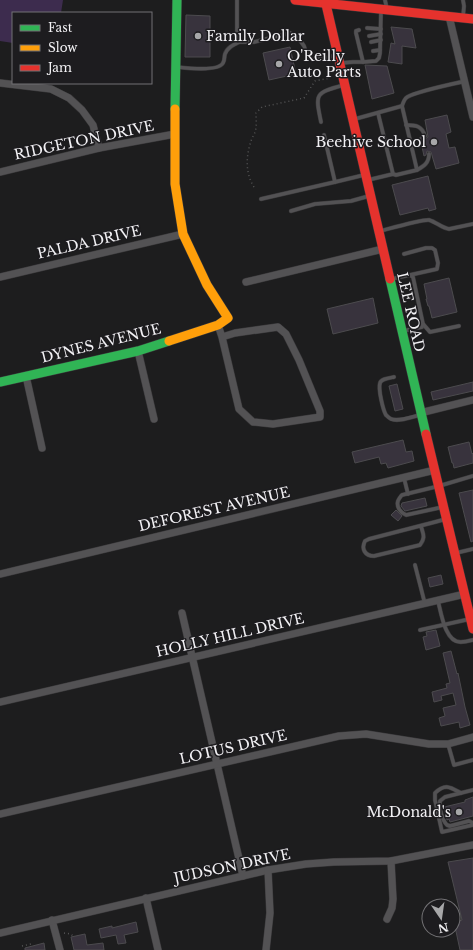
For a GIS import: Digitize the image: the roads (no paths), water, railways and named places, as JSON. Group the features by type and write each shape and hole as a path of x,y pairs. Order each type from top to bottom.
{"main road":[{"path":"177,0 175,184 183,234"},
{"path":"295,0 326,2 473,19"},
{"name":"LEE ROAD","path":"326,2 420,414 444,506 473,629"},
{"name":"DYNES AVENUE","path":"0,382 138,351 218,325 228,318 207,285 183,234"}],"street":[{"path":"449,16 473,117"},
{"path":"0,83 51,89 69,98 82,110 93,125 99,148"},
{"name":"RIDGETON DRIVE","path":"0,172 99,148 175,134"},
{"name":"PALDA DRIVE","path":"0,276 183,234"},
{"path":"246,282 383,249"},
{"path":"218,325 239,409 253,422 273,424 320,417 320,410 299,360 286,334 278,327 235,333 222,337"},
{"path":"138,351 154,420"},
{"path":"26,376 42,448"},
{"path":"420,414 473,400"},
{"name":"DEFOREST AVENUE","path":"0,574 435,470"},
{"name":"HOLLY HILL DRIVE","path":"0,702 465,594"},
{"path":"182,612 243,876"},
{"name":"LOTUS DRIVE","path":"0,814 339,736 366,734 429,744 448,744 473,738"},
{"name":"JUDSON DRIVE","path":"0,933 268,870 306,864 391,861 473,845"},
{"path":"387,919 392,908 393,899 391,861"},
{"path":"266,950 270,913 268,870"},
{"path":"146,898 158,950"},
{"path":"52,920 60,950"}],"lane":[{"path":"237,0 239,42"},
{"path":"176,67 209,69 221,66 224,62 225,54 231,46 239,42 254,42 290,33 294,35 304,46 306,55 310,59 339,59 353,62 376,61 379,58 385,0"},
{"path":"462,18 464,6 463,0"},
{"path":"367,28 381,29"},
{"path":"359,30 356,31 364,62"},
{"path":"369,36 381,34"},
{"path":"370,42 381,40"},
{"path":"372,51 380,50"},
{"path":"417,170 402,106 407,97 464,81"},
{"path":"321,122 317,102 320,94 323,91 345,84"},
{"path":"353,119 402,106"},
{"path":"378,113 393,174"},
{"path":"406,125 415,125 420,127 424,131 425,136"},
{"path":"324,135 335,182"},
{"path":"261,199 335,182 393,174 396,175 417,170 427,164 429,154"},
{"path":"292,211 315,204 351,200 370,195"},
{"path":"378,231 427,219 449,229 473,224"},
{"path":"390,279 436,269 438,263 435,250 432,248 426,248 404,254"},
{"path":"410,275 413,277 424,324 430,332 459,326"},
{"path":"402,331 422,327 424,324"},
{"path":"394,377 383,380 380,383 379,389 384,410 387,415 390,418 400,419 420,414"},
{"path":"444,506 403,514 398,505 398,500 402,495 473,476"},
{"path":"404,478 408,494"},
{"path":"421,526 424,537 420,545 374,556 369,556 364,550 363,545 365,541 369,539 447,519"},
{"path":"455,553 473,549"},
{"path":"415,565 424,604"},
{"path":"438,601 444,625 450,636 460,643 473,640"},
{"path":"420,630 471,618"},
{"path":"448,744 454,764 473,760"},
{"path":"461,793 444,786 435,793 435,800 442,832 473,824"},
{"path":"473,790 445,797 440,801 443,822 447,825 450,826 469,821 473,824"}],"place":[{"name":"Family Dollar","path":"198,36"},
{"name":"O'Reilly Auto Parts","path":"279,64"},
{"name":"Beehive School","path":"434,142"},
{"name":"McDonald's","path":"459,812"}]}
